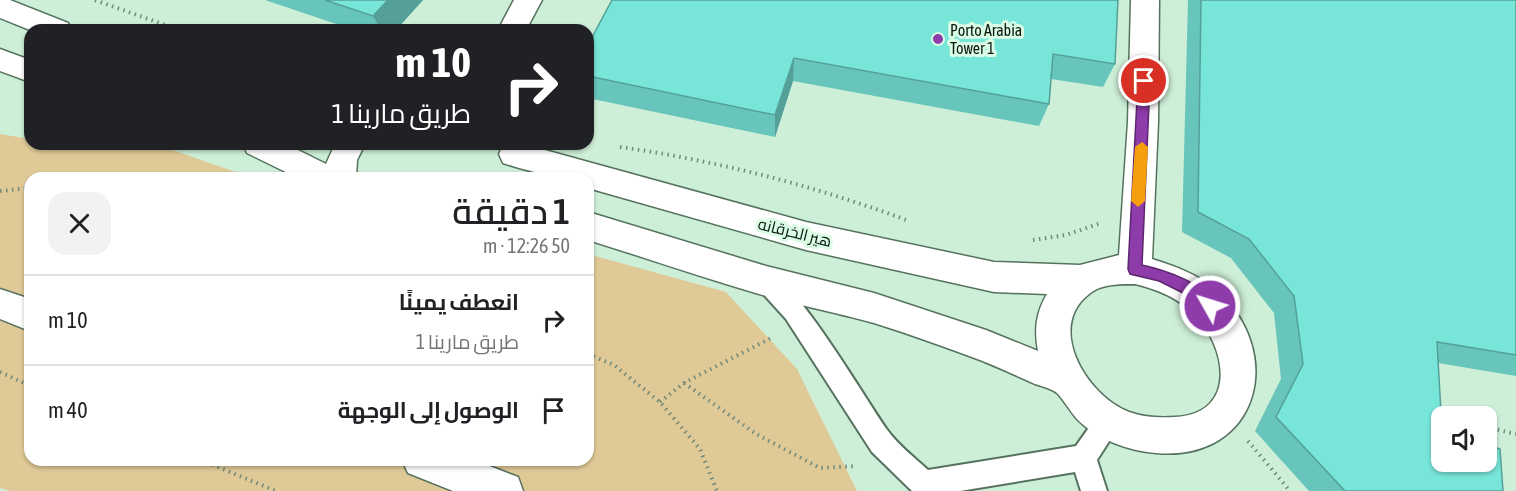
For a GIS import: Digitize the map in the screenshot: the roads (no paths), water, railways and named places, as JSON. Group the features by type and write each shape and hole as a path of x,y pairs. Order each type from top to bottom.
{"street":[{"path":"515,24 528,0"},
{"path":"1135,269 1143,122 1145,0"},
{"path":"0,7 43,24"},
{"path":"0,60 24,69"},
{"path":"270,150 314,172"},
{"path":"341,172 342,160 347,150"},
{"name":"هير الخرقانه","path":"512,159 562,172"},
{"name":"هير الخرقانه","path":"594,180 806,236 994,277 1082,280"},
{"path":"594,228 766,281 874,308 986,346 1065,379"},
{"path":"1135,269 1162,276 1188,288 1210,306 1227,328 1237,353 1239,378 1233,402 1218,421 1195,433 1167,437 1138,434 1108,421 1084,402 1065,379 1056,356 1052,333 1056,311 1066,293 1082,280 1106,271 1135,269"},
{"path":"0,304 24,313"},
{"path":"437,466 504,491"}],"lane":[{"path":"766,281 802,324 881,443 927,487 1083,458"},
{"path":"1088,489 1083,458 1108,421"}],"place":[{"name":"Porto Arabia Tower 1","path":"938,39"}]}
